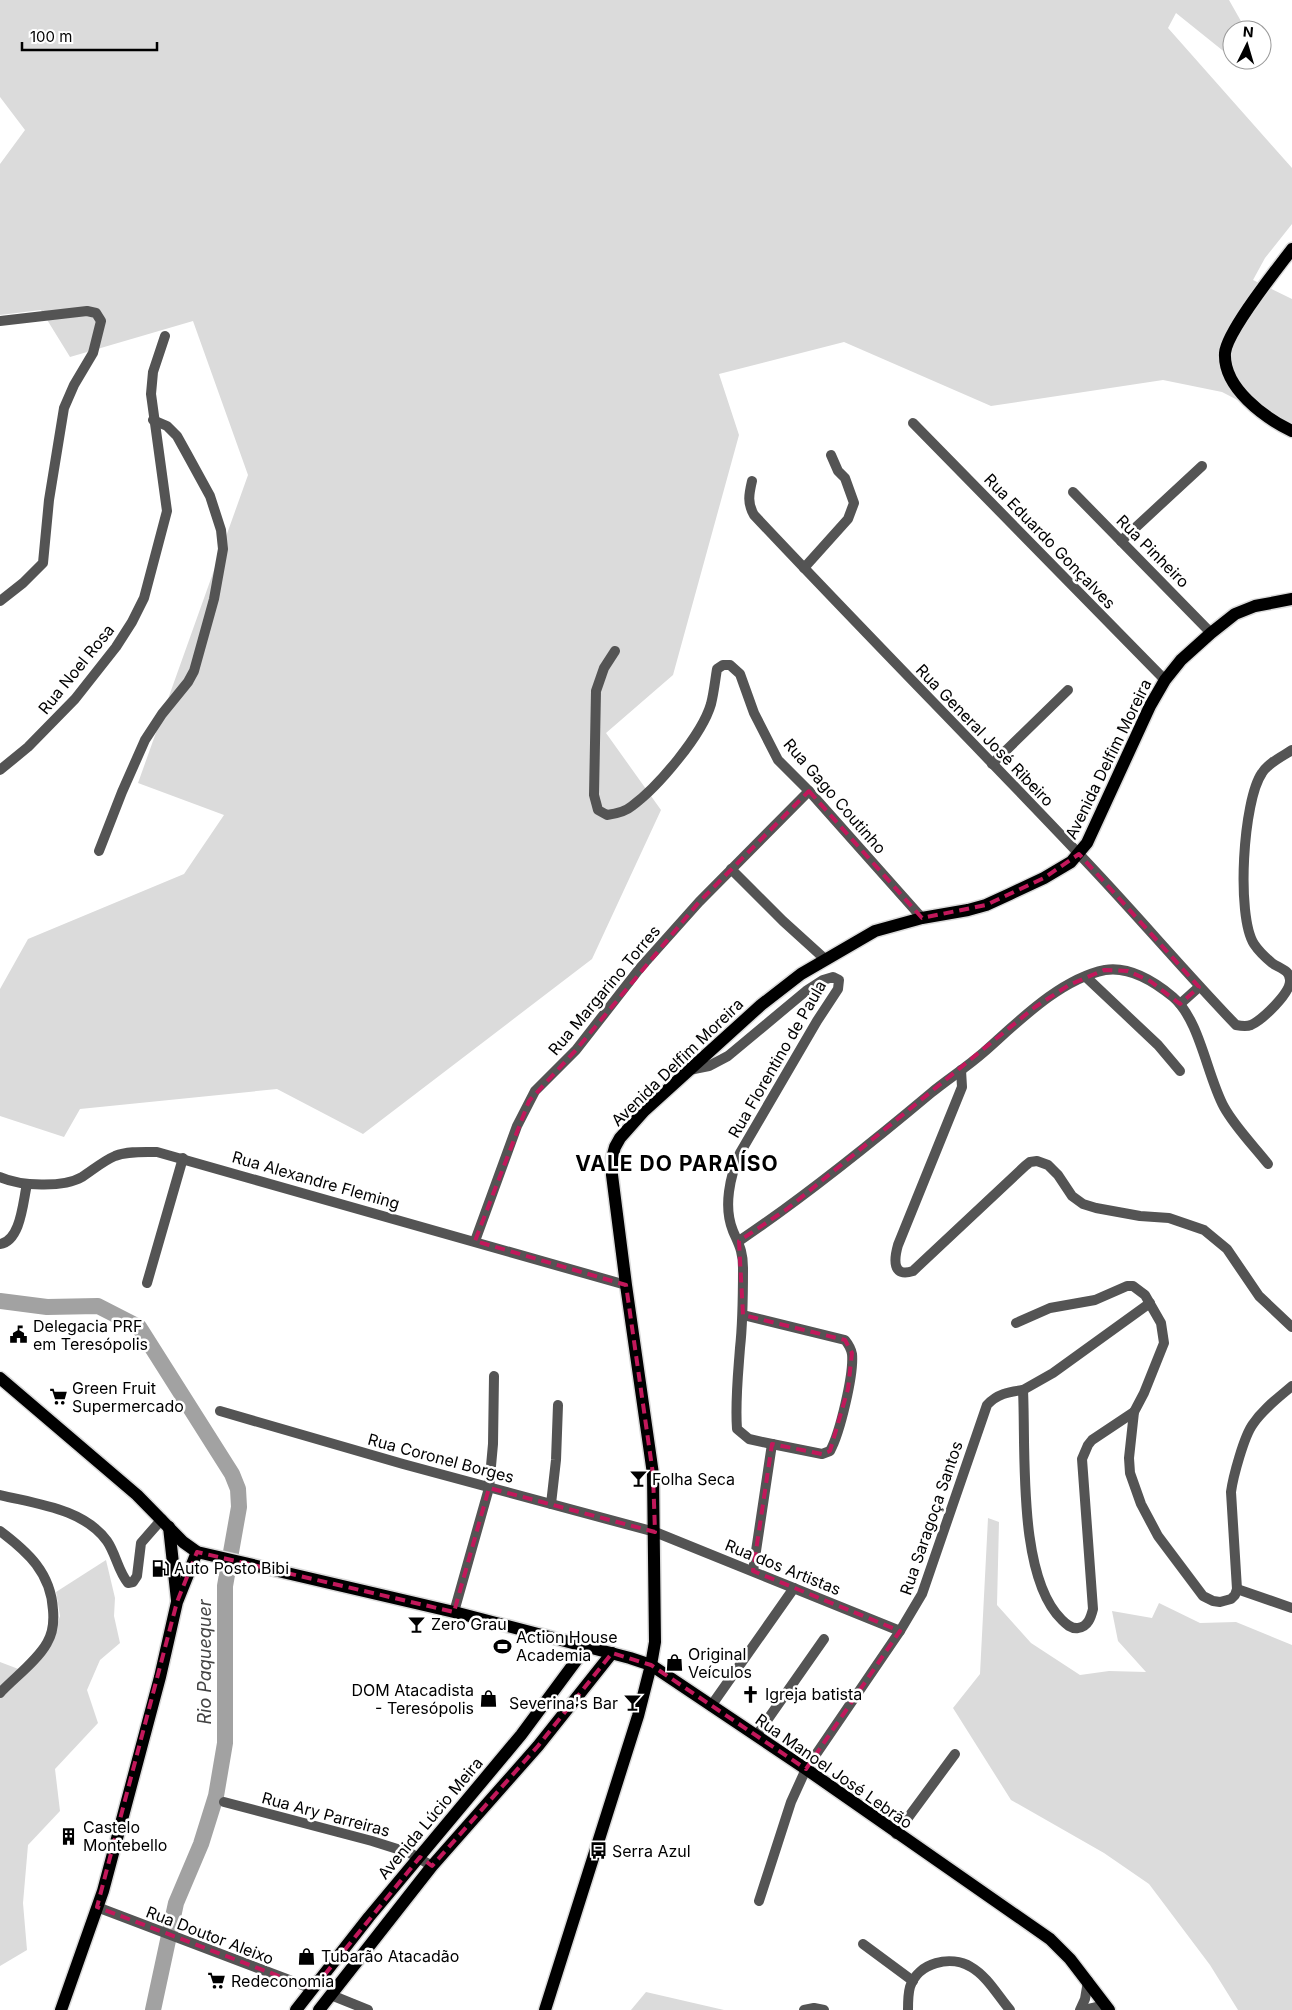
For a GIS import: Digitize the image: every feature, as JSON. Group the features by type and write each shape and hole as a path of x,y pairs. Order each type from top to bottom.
{"main road":[{"path":"1292,249 1247,311 1225,352 1227,369 1254,408 1273,422 1292,431"},
{"name":"Avenida Delfim Moreira","path":"545,2010 635,1725 651,1666 655,1634 653,1474 612,1175 612,1158 615,1147 620,1138 644,1111 688,1070 761,1004 801,974 875,931 922,918 986,905 1044,878 1071,862 1087,843 1150,706 1165,680 1181,660 1235,614 1255,606 1292,599"},
{"path":"1,1380 137,1495 183,1542 203,1553 178,1602 98,1907 61,2010"},
{"path":"165,1523 178,1602"},
{"name":"Rua Manoel José Lebrão","path":"203,1553 454,1612 588,1646 651,1666 806,1769 896,1834 1050,1939 1070,1959 1107,2008"},
{"name":"Avenida Lúcio Meira","path":"296,2010 369,1917 521,1735 588,1646"},
{"name":"Avenida Lúcio Meira","path":"319,2010 432,1866 538,1746 612,1653"},
{"path":"521,1735 538,1746"}],"street":[{"path":"0,321 86,311 96,313 101,321 93,353 74,385 64,408 49,500 43,563 29,578 0,601"},
{"name":"Rua Noel Rosa","path":"0,770 28,748 75,699 116,647 144,598 167,511 153,420 151,394 153,372 165,336"},
{"path":"99,851 145,740 194,671 214,599 224,549 221,530 210,496 187,454 177,436 167,426 153,420"},
{"name":"Rua Eduardo Gonçalves","path":"913,423 1165,680"},
{"path":"804,568 848,519 854,503 845,478 838,471 831,455"},
{"path":"1121,541 1202,466"},
{"name":"Rua General José Ribeiro","path":"752,481 749,506 754,515 1130,907 1199,987 1236,1026 1250,1026 1263,1016 1285,993 1290,982 1289,975 1284,969 1272,963 1253,942 1248,928 1242,891 1248,815 1254,792 1262,772 1292,750"},
{"name":"Rua Pinheiro","path":"1073,492 1211,633"},
{"name":"Rua Gago Coutinho","path":"615,652 604,668 596,691 594,795 598,810 607,815 618,813 631,807 658,782 678,759 702,723 711,704 717,670 723,664 730,665 740,674 754,713 774,754 922,918"},
{"path":"992,764 1068,690"},
{"name":"Rua Margarino Torres","path":"476,1242 517,1126 535,1091 576,1050 640,968 699,902 809,791"},
{"path":"730,869 758,898 826,960"},
{"path":"739,1241 787,1209 961,1070 1035,1007 1069,985 1104,970 1128,971 1150,980 1180,1004 1190,1022 1224,1106 1268,1164"},
{"name":"Rua Florentino de Paula","path":"688,1070 719,1062 814,985 828,978 833,977 839,980 838,989 748,1137 734,1167 728,1209 733,1231 739,1241 743,1264 743,1315 735,1406 737,1429 749,1439 772,1444"},
{"path":"1086,977 1158,1045 1180,1071"},
{"path":"1180,1004 1199,987"},
{"path":"961,1070 962,1087 898,1245 895,1255 897,1269 903,1273 913,1272 1025,1166 1030,1162 1041,1162 1058,1175 1072,1196 1083,1204 1140,1216 1169,1218 1204,1230 1227,1248 1259,1296 1292,1328"},
{"name":"Rua Alexandre Fleming","path":"0,1177 27,1184 52,1184 72,1181 108,1160 125,1154 157,1152 626,1285"},
{"path":"147,1283 183,1158"},
{"path":"0,1244 10,1241 15,1234 27,1184"},
{"path":"1016,1323 1050,1308 1095,1300 1127,1286 1133,1286 1140,1290 1150,1303 1163,1330 1164,1342 1144,1394 1134,1412 1128,1458 1130,1473 1148,1520 1169,1553 1203,1596 1213,1601 1220,1602 1231,1599 1237,1589 1230,1507 1233,1477 1252,1426 1274,1400 1292,1386"},
{"name":"Rua Saragoça Santos","path":"759,1901 791,1802 806,1769 916,1607 929,1580 987,1406 993,1398 1023,1390 1053,1373 1150,1303"},
{"path":"743,1315 845,1340 852,1353 848,1389 835,1440 830,1451 822,1454 772,1444 754,1571"},
{"path":"454,1612 489,1488 494,1444 494,1376"},
{"path":"1023,1390 1027,1507 1034,1559 1048,1603 1059,1618 1073,1628 1080,1628 1087,1624 1093,1609 1082,1477 1084,1453 1092,1440 1134,1412"},
{"path":"551,1504 556,1460 558,1405"},
{"name":"Rua Coronel Borges","path":"220,1411 489,1488 655,1532"},
{"path":"0,1494 70,1514 95,1527 110,1544 128,1582 133,1582 137,1576 141,1543 165,1523"},
{"path":"0,1531 25,1551 38,1565 48,1581 53,1599 54,1620 51,1634 41,1652 0,1694"},
{"name":"Rua dos Artistas","path":"655,1532 900,1631"},
{"path":"711,1706 794,1588"},
{"path":"1237,1589 1292,1608"},
{"path":"756,1736 824,1639"},
{"path":"896,1834 955,1754"},
{"name":"Rua Ary Parreiras","path":"224,1802 372,1841 419,1857 432,1866"},
{"name":"Rua Doutor Aleixo","path":"98,1907 313,1989"},
{"path":"863,1944 913,1981"},
{"path":"908,2010 910,1987 913,1981 931,1964 945,1961 956,1961 971,1967 982,1976 1010,2010"},
{"path":"1080,2010 1085,1999 1088,1981"},
{"path":"331,1995 368,2010"},
{"path":"804,2010 814,2008 824,2010"},
{"path":"1084,2010 1107,2008"}],"highlighted area":[{"path":"809,791 922,918 986,905 1044,878 1079,854 1199,987 1180,1004 1150,981 1128,971 1104,970 1069,985 1035,1007 787,1209 739,1241 743,1315 845,1340 852,1353 848,1389 830,1451 822,1454 772,1444 753,1571 900,1631 806,1769 651,1665 612,1653 538,1746 432,1866 420,1857 313,1989 97,1907 177,1602 197,1552 454,1612 489,1488 655,1532 653,1474 626,1285 475,1241 529,1101 576,1050 699,902"}],"shaded area":[{"path":"0,0 1229,0 1240,20 1222,20 1222,50 1176,13 1168,28 1292,168 1292,224 1265,258 1253,280 1292,299 1292,428 1222,392 1163,380 991,406 844,342 719,374 739,435 673,675 606,733 661,810 592,959 363,1134 277,1089 80,1109 64,1137 0,1116 0,989 28,939 184,874 224,815 138,783 248,475 193,321 70,357 41,310 0,315 0,164 25,130 0,97"},
{"path":"988,1518 999,1522 997,1605 1031,1643 1080,1675 1109,1671 1146,1672 1118,1641 1112,1611 1152,1618 1159,1603 1200,1623 1236,1622 1292,1645 1292,2010 1238,2010 1210,1965 1149,1884 1104,1853 1011,1800 953,1708 980,1674"},
{"path":"106,1560 115,1598 114,1616 120,1643 100,1660 87,1690 98,1723 55,1769 60,1811 28,1845 23,1903 27,1950 0,1966 0,1662 21,1670 57,1625 60,1616 56,1592"},
{"path":"646,1992 724,2010 631,2010"}],"waterway":[{"name":"Rio Paquequer","path":"0,1301 47,1307 98,1306 139,1327 232,1474 238,1489 239,1507 225,1586 225,1743 216,1796 201,1844 176,1903 153,2010"}],"place":[{"name":"Delegacia PRF em Teresópolis","path":"19,1335"},
{"name":"Green Fruit Supermercado","path":"58,1397"},
{"name":"Folha Seca","path":"638,1479"},
{"name":"Auto Posto Bibi","path":"160,1568"},
{"name":"Zero Grau","path":"417,1624"},
{"name":"Action House Academia","path":"502,1646"},
{"name":"Original Veículos","path":"674,1663"},
{"name":"Igreja batista","path":"751,1694"},
{"name":"DOM Atacadista - Teresópolis","path":"488,1699"},
{"name":"Severina's Bar","path":"632,1703"},
{"name":"Castelo Montebello","path":"69,1836"},
{"name":"Serra Azul","path":"598,1851"},
{"name":"Tubarão Atacadão","path":"307,1956"},
{"name":"Redeconomia","path":"217,1981"}],"district":[{"name":"VALE DO PARAÍSO","path":"677,1164"}]}
